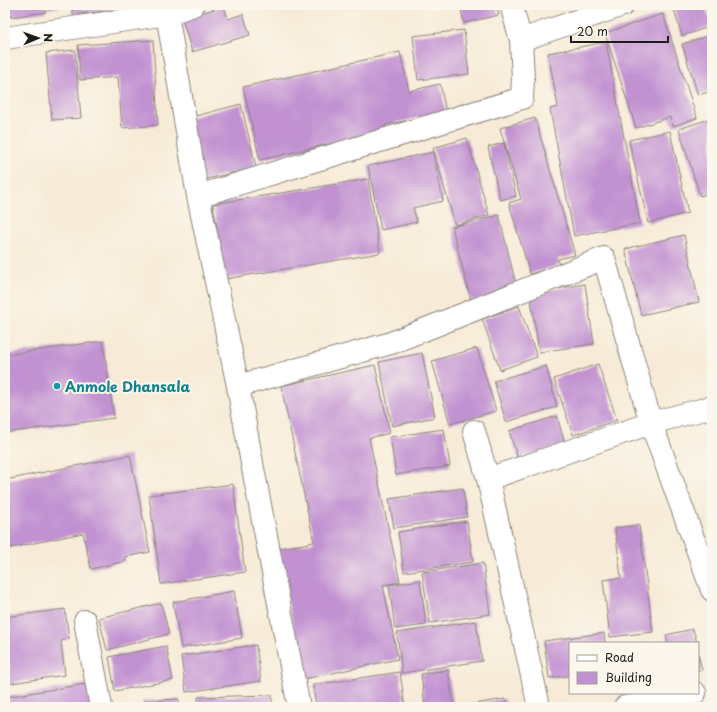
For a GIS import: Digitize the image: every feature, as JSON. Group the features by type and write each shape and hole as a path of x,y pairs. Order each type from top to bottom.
{"street":[{"path":"5,38 167,14 193,5"},
{"path":"198,196 522,98 523,78 521,40 511,5"},
{"path":"521,40 623,5"},
{"path":"167,14 198,196 238,386 299,707"},
{"path":"238,386 391,343 604,258 651,423 712,590"},
{"path":"488,479 651,423 712,407"},
{"path":"474,431 488,479 539,707"},
{"path":"85,621 101,707"},
{"path":"699,693 712,690"},
{"path":"625,707 692,694"}],"building":[{"path":"9,5 45,5 46,12 11,17"},
{"path":"48,5 68,5 68,6 48,9"},
{"path":"72,5 145,5 145,6 73,15"},
{"path":"460,5 496,5 499,15 464,23"},
{"path":"705,5 712,26 682,36 673,6"},
{"path":"224,6 228,19 243,14 250,35 192,52 182,19"},
{"path":"663,14 697,118 673,126 670,117 636,128 605,33"},
{"path":"464,30 469,74 418,80 413,36"},
{"path":"712,35 712,91 698,95 682,44"},
{"path":"153,40 158,125 122,128 118,77 80,80 78,45"},
{"path":"606,42 640,223 574,236 550,109 558,107 548,53"},
{"path":"75,50 81,118 52,120 46,53"},
{"path":"400,52 409,91 440,84 446,112 385,125 386,131 260,160 243,87"},
{"path":"241,104 256,167 203,180 188,118"},
{"path":"535,118 575,255 558,259 559,265 530,274 509,203 521,199 500,128"},
{"path":"712,118 712,192 700,196 679,129"},
{"path":"670,131 688,213 648,223 629,140"},
{"path":"467,138 489,215 455,225 433,148"},
{"path":"504,143 516,196 500,200 488,147"},
{"path":"433,152 443,201 413,208 417,222 381,230 368,166"},
{"path":"368,179 380,253 225,279 213,204"},
{"path":"499,215 517,289 471,301 452,227"},
{"path":"684,235 699,302 641,315 625,249"},
{"path":"585,284 594,344 539,352 530,293"},
{"path":"519,306 537,357 500,370 482,319"},
{"name":"Anmole Dhansala","path":"103,341 114,418 5,433 5,355"},
{"path":"477,348 496,411 450,424 432,361"},
{"path":"422,353 435,417 392,426 379,362"},
{"path":"598,364 617,420 573,435 554,379"},
{"path":"375,365 390,433 369,438 400,582 383,585 398,659 304,679 277,549 314,542 281,386"},
{"path":"546,366 557,407 506,422 494,381"},
{"path":"557,416 565,444 518,459 509,431"},
{"path":"444,429 450,466 396,475 390,437"},
{"path":"130,455 150,552 125,557 126,561 91,569 83,533 5,549 5,480"},
{"path":"233,484 245,572 161,584 149,495"},
{"path":"463,488 467,517 394,528 389,499"},
{"path":"467,521 473,562 404,572 398,532"},
{"path":"639,525 653,632 610,637 603,580 621,578 615,528"},
{"path":"483,563 490,614 430,623 422,572"},
{"path":"420,580 426,625 395,629 389,585"},
{"path":"234,591 242,638 181,648 173,602"},
{"path":"161,603 169,634 107,650 99,618"},
{"path":"65,609 69,639 61,641 65,675 5,684 5,617"},
{"path":"476,621 482,661 402,673 397,633"},
{"path":"693,629 697,642 668,642 666,635"},
{"path":"604,633 605,642 569,642 569,678 568,676 549,678 544,641"},
{"path":"256,645 261,681 186,692 181,656"},
{"path":"166,646 173,680 115,691 109,657"},
{"path":"699,657 702,670 699,671"},
{"path":"448,670 454,707 425,707 421,674"},
{"path":"400,672 405,707 316,707 313,685"},
{"path":"92,683 96,707 5,707 5,697"},
{"path":"272,695 272,707 198,707 198,697"},
{"path":"179,699 179,707 143,707 143,701"},
{"path":"505,699 506,707 462,707 462,706"}],"place":[{"name":"Anmole Dhansala","path":"57,386"}]}
